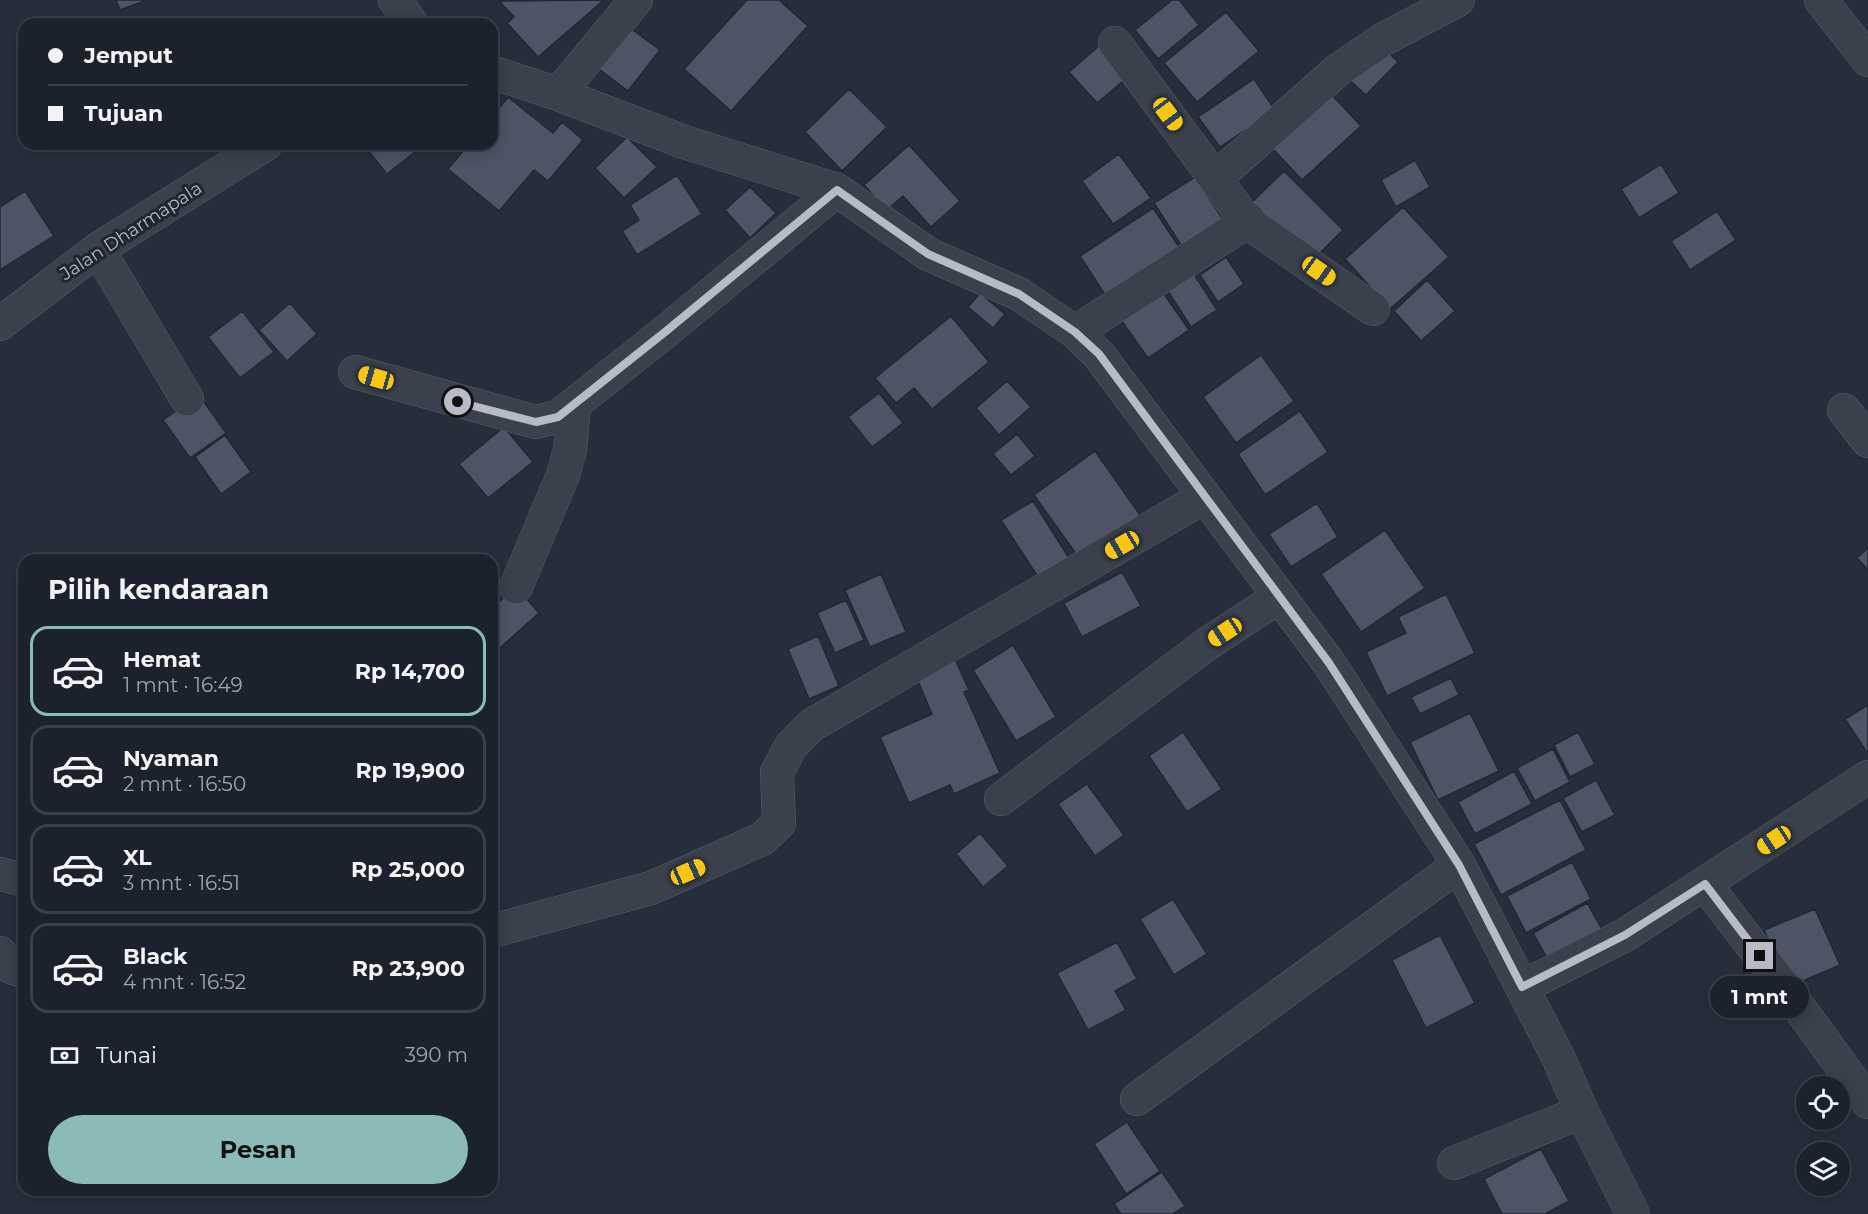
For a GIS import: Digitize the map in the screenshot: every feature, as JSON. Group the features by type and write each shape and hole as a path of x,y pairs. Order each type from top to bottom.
{"street":[{"path":"395,0 408,18"},
{"path":"558,94 636,0"},
{"path":"1216,178 1338,70 1382,40 1458,0"},
{"path":"1821,0 1868,60"},
{"path":"1115,43 1247,222 1373,309"},
{"path":"498,74 558,94 684,142 837,190 928,254 1019,294 1075,332 1099,354 1329,663 1459,865 1558,1057 1582,1112 1633,1214"},
{"name":"Jalan Dharmapala","path":"0,324 98,249 256,150"},
{"path":"355,372 536,422 558,417 837,190"},
{"path":"1075,332 1247,222"},
{"path":"98,249 187,399"},
{"path":"516,587 563,475 570,450 574,406"},
{"path":"1844,410 1868,441"},
{"path":"498,929 651,888 762,839 779,823 777,772 791,746 812,725 1204,497"},
{"path":"1001,800 1207,644 1279,597"},
{"path":"1522,987 1625,935 1868,777"},
{"path":"1137,1099 1459,865"},
{"path":"0,874 18,878"},
{"path":"1705,884 1868,1102"},
{"path":"0,953 3,962 18,969"},
{"path":"1454,1163 1582,1112"}],"building":[{"path":"116,0 147,0 120,10"},
{"path":"604,0 538,57 507,23 514,17 499,1"},
{"path":"747,0 779,0 808,26 731,111 684,69"},
{"path":"1172,0 1179,0 1199,25 1158,59 1135,30"},
{"path":"1226,12 1259,51 1197,102 1164,63"},
{"path":"622,22 660,50 628,91 591,63"},
{"path":"1380,44 1398,62 1366,95 1347,78"},
{"path":"1100,45 1128,77 1097,103 1069,72"},
{"path":"1254,79 1275,110 1220,147 1198,117"},
{"path":"849,89 887,127 842,171 805,132"},
{"path":"1331,94 1361,126 1302,180 1272,148"},
{"path":"508,97 553,133 562,122 583,140 548,181 534,170 499,211 448,169 464,150 498,150 498,110"},
{"path":"627,137 657,167 624,198 595,168"},
{"path":"909,145 960,201 931,227 903,196 887,210 864,185"},
{"path":"368,150 417,150 387,174"},
{"path":"1119,154 1151,198 1113,224 1082,181"},
{"path":"1415,160 1430,187 1396,207 1381,180"},
{"path":"1661,164 1679,193 1639,218 1621,189"},
{"path":"1284,171 1343,230 1311,262 1252,202"},
{"path":"677,175 702,214 637,255 622,231 639,220 630,205"},
{"path":"1195,177 1226,224 1185,251 1154,203"},
{"path":"750,187 776,213 750,238 725,210"},
{"path":"25,191 54,236 0,270 0,207"},
{"path":"1403,207 1449,257 1390,309 1345,259"},
{"path":"1153,208 1183,253 1109,301 1080,256"},
{"path":"1717,211 1736,240 1690,270 1671,241"},
{"path":"1226,257 1244,284 1218,302 1200,275"},
{"path":"1190,268 1217,310 1191,327 1164,285"},
{"path":"1427,280 1455,311 1421,341 1394,311"},
{"path":"1157,284 1189,330 1148,358 1116,313"},
{"path":"980,293 1005,314 993,328 968,307"},
{"path":"290,303 317,334 287,361 259,330"},
{"path":"242,311 274,352 240,378 208,337"},
{"path":"951,316 989,362 932,409 914,388 896,403 875,378"},
{"path":"1261,355 1294,401 1236,443 1203,397"},
{"path":"1007,381 1031,407 999,435 976,408"},
{"path":"879,393 903,423 872,447 848,417"},
{"path":"199,395 226,433 190,458 163,420"},
{"path":"1300,411 1328,452 1265,495 1238,454"},
{"path":"504,427 533,462 488,498 459,464"},
{"path":"1017,434 1035,456 1011,475 993,454"},
{"path":"225,435 251,472 221,494 195,457"},
{"path":"1095,451 1140,515 1079,558 1034,495"},
{"path":"1033,501 1069,558 1038,577 1001,520"},
{"path":"1317,503 1338,537 1291,567 1269,534"},
{"path":"1385,530 1425,588 1361,632 1321,574"},
{"path":"1868,548 1868,570 1857,558"},
{"path":"1122,572 1141,606 1082,637 1064,603"},
{"path":"881,574 906,632 870,647 845,590"},
{"path":"516,587 539,613 500,648 498,646 498,603"},
{"path":"1446,594 1475,653 1387,696 1366,652 1406,633 1398,617"},
{"path":"846,600 864,640 835,653 817,613"},
{"path":"818,636 839,686 809,699 788,649"},
{"path":"1013,645 1056,717 1016,741 973,670"},
{"path":"954,657 969,690 964,692 1000,773 954,794 950,785 909,803 880,737 932,714 915,674"},
{"path":"1451,678 1459,695 1420,714 1411,697"},
{"path":"1868,705 1868,754 1845,719"},
{"path":"1470,713 1499,771 1438,800 1410,742"},
{"path":"1183,732 1222,789 1187,812 1149,756"},
{"path":"1578,732 1595,764 1570,777 1554,745"},
{"path":"1553,749 1570,782 1535,801 1517,768"},
{"path":"1514,771 1532,804 1475,834 1458,802"},
{"path":"1596,780 1615,815 1582,832 1563,798"},
{"path":"1087,784 1124,835 1095,856 1058,804"},
{"path":"1560,800 1586,850 1501,895 1474,844"},
{"path":"980,833 1008,866 983,887 956,854"},
{"path":"1572,862 1591,899 1526,933 1507,896"},
{"path":"1173,899 1207,954 1174,975 1140,919"},
{"path":"1587,903 1602,929 1547,958 1533,933"},
{"path":"1815,909 1840,965 1789,987 1764,930"},
{"path":"1440,935 1475,1003 1426,1028 1392,960"},
{"path":"1117,942 1137,979 1115,991 1126,1010 1088,1030 1057,973"},
{"path":"1127,1122 1160,1171 1126,1194 1094,1144"},
{"path":"1541,1149 1569,1201 1545,1214 1502,1214 1484,1179"},
{"path":"1162,1172 1185,1206 1173,1214 1121,1214 1114,1204"}],"route":[{"path":"458,402 536,422 558,417 837,190 928,254 1019,294 1043,309 1075,332 1099,354 1329,663 1459,865 1522,987 1625,935 1705,884 1760,956"}]}
